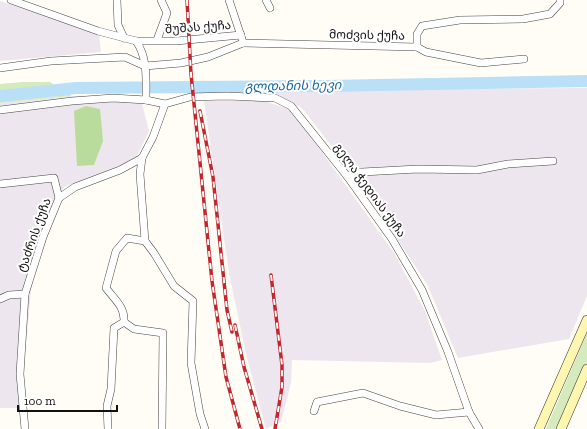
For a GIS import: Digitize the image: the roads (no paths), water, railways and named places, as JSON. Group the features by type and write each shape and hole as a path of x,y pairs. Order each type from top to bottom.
{"main road":[{"path":"539,429 587,320"},
{"path":"561,429 584,380 587,369"}],"street":[{"name":"შუშას ქუჩა","path":"12,0 98,31 136,41 176,41 241,35"},
{"path":"112,0 117,10"},
{"path":"117,0 118,25 124,38"},
{"name":"შუშას ქუჩა","path":"157,40 167,13 162,0"},
{"path":"0,68 51,61 125,57 146,68 208,57 243,43 229,0"},
{"path":"266,0 270,8"},
{"name":"მოძვის ქუჩა","path":"243,43 417,47 417,34 422,26 460,20 523,19 550,14 560,3 560,0"},
{"path":"136,41 141,48 146,68 146,97"},
{"path":"417,47 426,52 481,63 524,59"},
{"name":"გელა ჭედიას ქუჩა","path":"0,110 72,101 146,97 165,104 190,97 255,96 275,98 291,106 302,116 348,176 392,239 422,290 448,352 469,412 479,429"},
{"path":"165,104 153,137 142,158 140,174 145,241 174,286 193,301 191,363 200,414 205,429"},
{"name":"ტაძრის ქუჩა","path":"25,429 20,374 25,294 59,198 75,187 120,170 142,158"},
{"path":"348,176 362,172 418,168 477,170 508,164 553,161"},
{"path":"0,184 54,178 59,198"},
{"path":"124,322 123,308 106,288 116,251 127,238 145,241"},
{"path":"0,300 9,295 25,294"},
{"path":"108,429 107,406 111,389 114,328 124,322"},
{"path":"124,322 134,329 163,333 162,429"},
{"path":"314,411 317,402 363,393 400,406 436,415 469,412"}],"waterway":[{"name":"გლდანის ხევი","path":"0,96 76,88 328,86 587,81"}],"railway":[{"path":"187,0 191,74 212,281 226,377 240,429"},
{"path":"200,111 213,177 227,310 232,332"},
{"path":"271,275 282,365 282,387 275,429"},
{"path":"235,325 244,367 262,429"}]}
